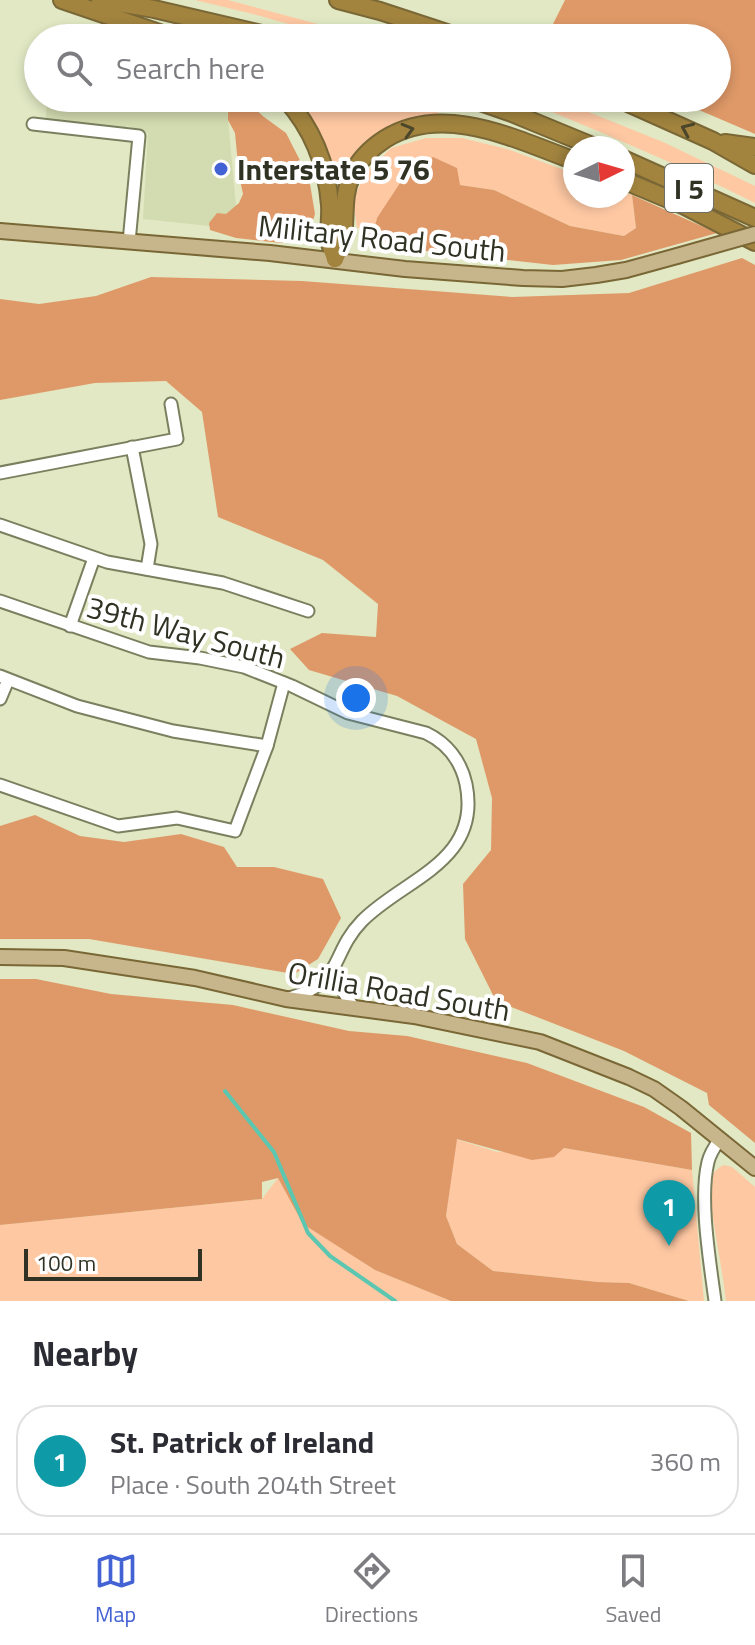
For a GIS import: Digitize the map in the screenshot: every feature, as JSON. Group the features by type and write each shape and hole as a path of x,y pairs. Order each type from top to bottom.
{"highway":[{"path":"62,0 133,24"},
{"path":"100,0 219,24"},
{"path":"338,0 419,24"},
{"path":"296,112 320,154 329,187 330,242 335,259"},
{"path":"509,112 568,136"},
{"name":"I 5","path":"648,112 713,141 755,165"},
{"path":"335,259 342,239 344,206 351,176 374,147 401,131 428,125 456,124 491,131 563,157"},
{"path":"713,141 755,147"},
{"name":"I 5","path":"635,164 755,218"},
{"path":"635,185 685,206 755,242"}],"main road":[{"name":"Military Road South","path":"0,231 335,259 420,270 562,279 626,270 755,234"},
{"name":"Orillia Road South","path":"0,957 78,960 195,978 286,999 414,1016 540,1042 654,1089 755,1168"}],"street":[{"path":"33,124 139,136 129,242"},
{"path":"0,473 177,439 171,404"},
{"path":"132,447 151,544 147,569"},
{"name":"39th Way South","path":"0,525 94,558 223,583 308,611"},
{"path":"70,626 94,558"},
{"name":"39th Way South","path":"0,601 149,652 244,667 348,713 426,733 446,747 459,763 468,794 462,832 454,847 432,869 361,922 347,939 335,967"},
{"path":"0,699 4,678 77,706 162,728 267,746"},
{"path":"0,785 118,826 177,818 235,831 267,746 284,683"},
{"path":"286,999 310,992 328,978 335,967"},
{"path":"335,967 343,994 354,1008"},
{"path":"715,1301 704,1190 711,1153 720,1139"}],"shaded area":[{"path":"195,0 228,0 318,24 288,24"},
{"path":"565,0 755,0 755,134 704,112 731,112 731,24 553,24"},
{"path":"46,112 227,112 238,229 143,219 148,133 128,126 120,128 46,120"},
{"path":"228,112 258,112 286,133 309,178 315,214 309,233 281,243 236,238 210,230 209,223 217,213 226,214 239,203 243,194 235,133 228,120"},
{"path":"304,112 436,112 454,118 418,119 390,127 358,149 344,167 334,192 321,140"},
{"path":"552,112 587,112 663,142 755,186 755,203 635,147 635,136 609,136"},
{"path":"426,138 462,138 507,149 563,170 563,208 634,208 636,228 624,236 570,226 494,190 460,185 377,218 372,238 357,227 353,201 365,174 391,148"},
{"path":"433,157 457,168 460,185 494,190 570,226 624,236 636,228 635,196 717,233 621,260 553,265 409,249 384,250 372,238 377,218 402,180"},
{"path":"742,258 755,265 755,1143 709,1105 707,1093 624,1051 496,1001 465,939 463,884 491,850 492,798 476,739 397,696 309,670 290,649 322,633 376,637 378,604 323,560 218,517 202,412 166,381 95,383 0,400 0,299 39,304 96,296 151,277 302,281 512,297 629,293"},
{"path":"35,815 80,836 124,842 181,834 224,847 237,867 274,867 323,879 341,918 318,959 294,974 89,939 0,939 0,826"},
{"path":"0,979 36,979 111,994 233,1005 349,1031 407,1036 527,1063 644,1107 691,1133 692,1170 564,1148 554,1157 532,1160 457,1139 446,1216 457,1244 493,1271 629,1283 689,1301 451,1301 375,1270 303,1224 278,1178 262,1182 262,1199 0,1225"},
{"path":"456,1139 497,1152 564,1148 692,1170 704,1301 689,1301 629,1283 493,1271 457,1244 446,1216"},
{"path":"724,1165 732,1167 755,1187 755,1301 726,1301 710,1194 712,1175"},
{"path":"278,1178 304,1224 375,1270 451,1301 0,1301 0,1225 262,1199"}],"waterway":[{"path":"225,1091 274,1152 308,1233 330,1256 395,1301"}],"place":[{"name":"Interstate 5 76","path":"221,169"},
{"name":"St. Patrick of Ireland","path":"669,1246"}]}
